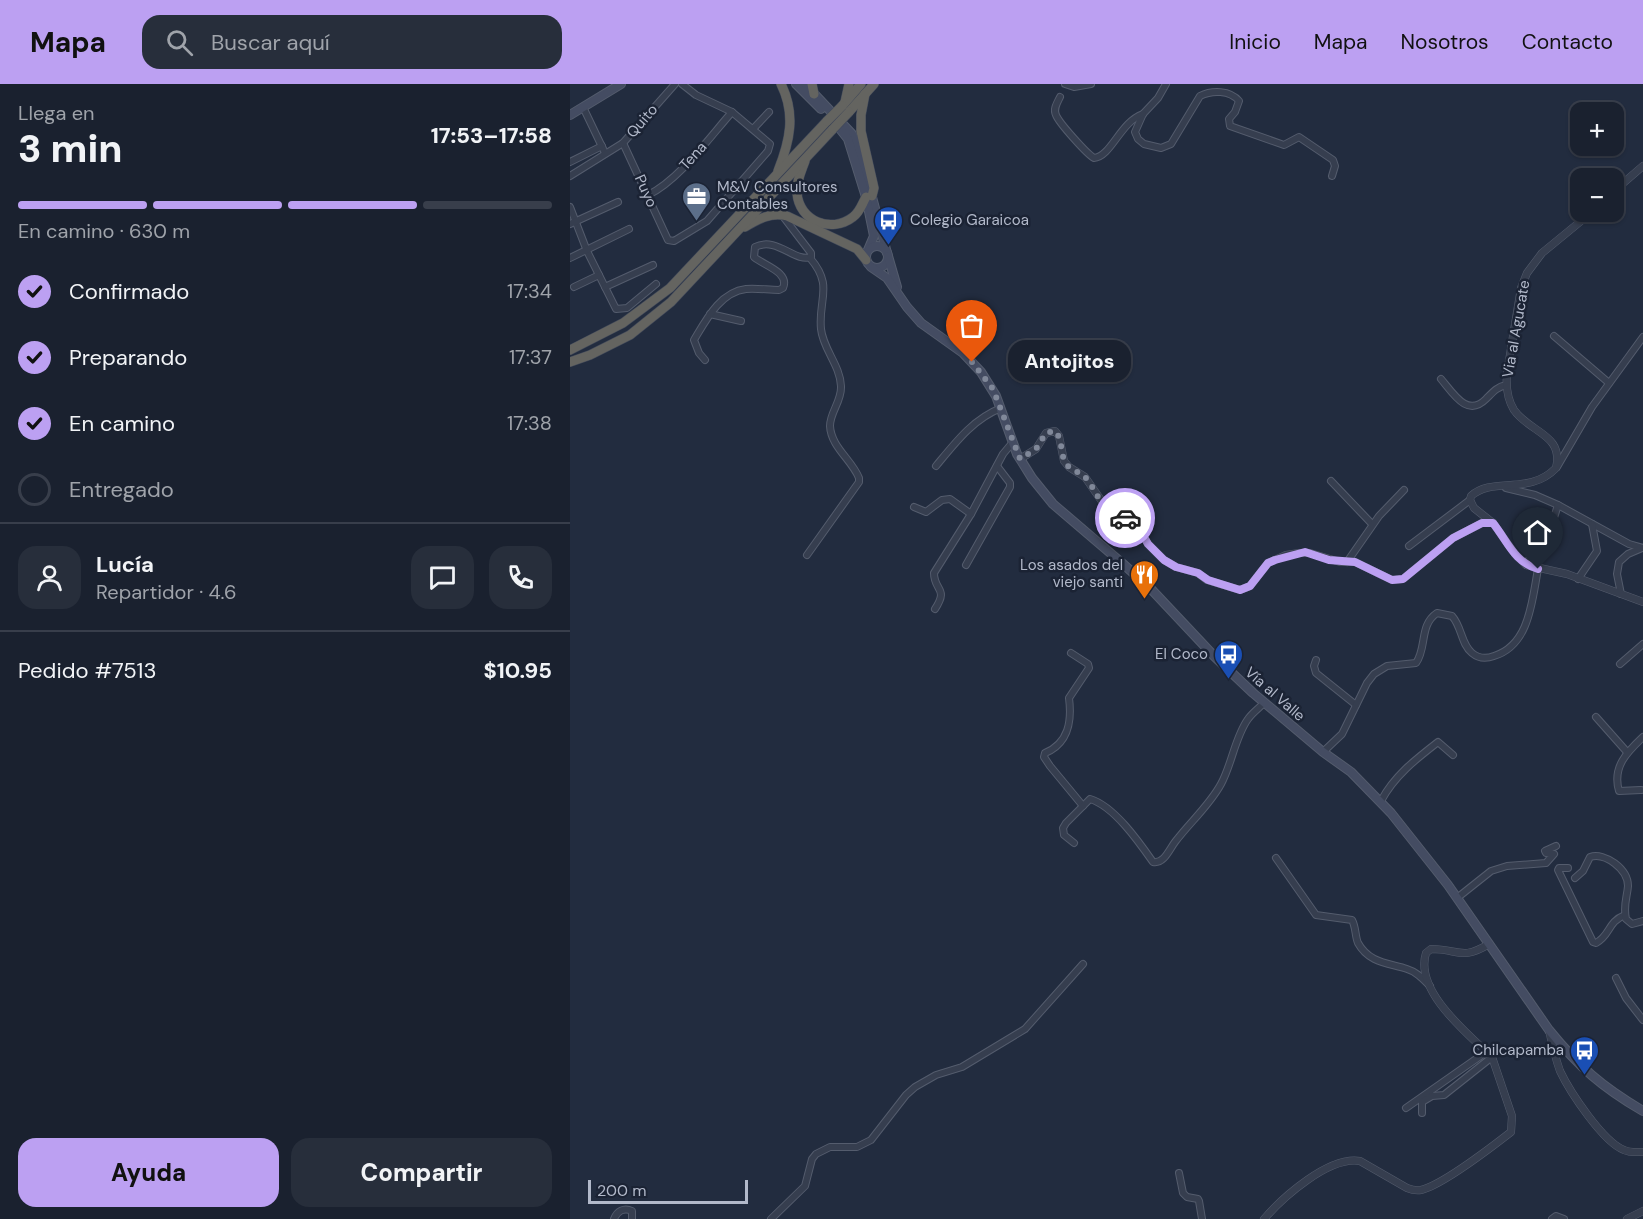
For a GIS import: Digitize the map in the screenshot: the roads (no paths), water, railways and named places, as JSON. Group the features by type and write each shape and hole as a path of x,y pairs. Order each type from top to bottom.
{"highway":[{"path":"776,176 787,148 791,124 789,106 781,84"},
{"path":"845,106 849,84"},
{"path":"570,362 609,346 643,325 671,302 808,155 861,84"},
{"path":"845,106 865,94 874,84"},
{"path":"808,155 798,179 797,193 802,211 810,219 827,224 846,222 855,216 874,188 861,125 865,94"},
{"path":"570,350 590,342 623,323 664,293 776,176 830,125"},
{"path":"738,231 766,216 781,215 851,246 869,263"}],"main road":[{"path":"570,115 621,84"},
{"path":"796,84 842,129 848,139 899,293"},
{"path":"805,84 813,89 852,134 869,197 874,236 868,250 869,263 887,278 899,293"},
{"path":"868,250 874,246 880,246 888,255 887,262 883,266 869,263"},
{"name":"Vía al Valle","path":"899,293 907,307 921,323 972,362 993,389 1020,459 1053,504 1151,589 1214,656 1264,702 1323,752 1351,772 1381,801 1422,850 1549,1030 1588,1074 1643,1111"}],"street":[{"name":"Quito","path":"570,176 623,143 675,84"},
{"path":"682,84 696,96 732,112 753,129 770,112"},
{"path":"1065,84 1074,87 1091,84"},
{"path":"1166,84 1158,98 1143,114 1135,132 1144,144 1161,148 1171,144 1200,96 1208,92 1222,92 1236,97 1239,101 1235,112 1229,118 1230,126 1284,145 1299,137 1333,160 1335,166 1332,176"},
{"path":"1060,97 1055,106 1056,116 1068,132 1094,158 1102,157 1130,120 1143,114"},
{"path":"583,107 605,153"},
{"name":"Tena","path":"648,195 661,189 674,177 732,112"},
{"name":"Puyo","path":"623,143 668,240 674,241 707,221 768,151 770,144 753,129"},
{"path":"570,162 602,146"},
{"path":"1624,182 1643,166"},
{"path":"573,223 618,202"},
{"path":"570,207 573,223 616,309 627,308 656,284"},
{"path":"781,215 811,253 810,258 822,274 824,302 821,328 841,384 839,401 831,418 832,436 860,478 807,555"},
{"name":"Via al Agucate","path":"1556,468 1558,459 1556,447 1551,440 1524,421 1514,409 1506,385 1521,288 1527,273 1542,254 1580,222"},
{"path":"570,258 629,229"},
{"path":"705,360 699,353 694,340 710,314 727,296 743,290 783,288 785,279 780,273 760,263 754,256 753,251 758,245 777,246 804,258 810,258"},
{"path":"605,288 654,265"},
{"path":"574,287 599,275"},
{"path":"710,314 741,321"},
{"path":"1554,336 1609,383"},
{"path":"1409,546 1470,500 1471,496 1479,490 1536,482 1556,468 1592,407 1643,337"},
{"path":"1441,379 1458,399 1469,406 1479,404 1496,389 1506,385"},
{"path":"936,466 977,422 1001,408"},
{"path":"1020,459 1036,449 1046,433 1055,431 1059,436 1064,461 1069,467 1085,477 1110,513 1121,520 1133,518 1148,544 1164,560 1215,583 1240,590 1245,589 1256,580 1268,563 1286,555 1299,553 1310,553 1340,562 1355,562 1392,580 1403,579 1453,538 1482,523 1493,523"},
{"path":"934,609 942,595 934,579 934,573 1012,442"},
{"path":"966,564 1010,487 1010,483 997,466"},
{"path":"1331,481 1372,524"},
{"path":"1500,487 1515,489 1558,505 1629,543 1643,548"},
{"path":"1347,562 1372,524 1404,490"},
{"path":"914,507 926,512 942,500 950,499 971,514"},
{"path":"1470,500 1474,508 1493,523 1515,554 1526,565 1551,570 1643,602"},
{"path":"1526,565 1543,534 1552,524 1558,505"},
{"path":"1578,579 1597,551 1592,524"},
{"path":"1621,594 1617,574 1619,562 1628,554 1643,548"},
{"path":"1323,752 1342,734 1367,683 1381,668 1393,664 1416,663 1421,653 1426,626 1433,615 1437,613 1452,616 1466,645 1472,653 1481,658 1490,658 1509,649 1518,641 1524,630 1538,569"},
{"path":"1620,664 1643,644"},
{"path":"1071,653 1088,664 1089,668 1069,698 1071,710 1066,734 1057,748 1045,753 1044,757 1083,806"},
{"path":"1316,660 1314,666 1316,673 1356,705"},
{"path":"1074,843 1064,835 1064,828 1066,823 1090,799 1106,808 1133,836 1153,862 1158,863 1211,799 1225,775 1242,729 1264,702"},
{"path":"1596,717 1627,752"},
{"path":"1641,790 1621,792 1618,789 1618,773 1621,760 1643,737"},
{"path":"1381,801 1395,779 1438,742 1453,754"},
{"path":"1457,898 1491,871 1507,866 1546,863 1554,854 1545,851 1556,846"},
{"path":"1575,878 1583,872 1590,857 1601,856 1612,862 1624,874 1628,886 1625,897 1625,915 1628,923 1643,921"},
{"path":"1264,1219 1299,1184 1343,1162 1352,1160 1360,1161 1407,1188 1416,1191 1424,1190 1511,1132 1512,1116 1489,1054 1451,1018 1430,987 1408,969 1372,959 1357,941 1352,920 1317,915 1276,858"},
{"path":"1568,868 1558,870 1593,942 1601,941 1611,923 1625,915"},
{"path":"1430,987 1425,969 1426,953 1431,949 1463,955 1475,953 1489,944"},
{"path":"771,1219 805,1186 812,1159 816,1154 830,1147 857,1147 871,1140 906,1095 915,1087 936,1075 962,1067 1025,1029 1083,964"},
{"path":"1616,978 1626,998 1643,1020"},
{"path":"1549,1030 1560,1070 1569,1088 1599,1128 1623,1150 1643,1152"},
{"path":"1406,1108 1489,1054"},
{"path":"1422,1113 1421,1106 1426,1098 1444,1095 1489,1054"},
{"path":"1179,1173 1183,1193 1187,1197 1198,1199 1202,1219"},
{"path":"614,1219 621,1210 629,1209 632,1211 632,1219"},
{"path":"1627,1219 1643,1211"},
{"path":"1552,1219 1556,1216 1564,1219"}],"place":[{"name":"M&V Consultores Contables","path":"696,222"},
{"name":"Colegio Garaicoa","path":"889,246"},
{"name":"Antojitos","path":"972,362"},
{"name":"Los asados del viejo santi","path":"1144,600"},
{"name":"El Coco","path":"1229,680"},
{"name":"Chilcapamba","path":"1585,1076"}]}
